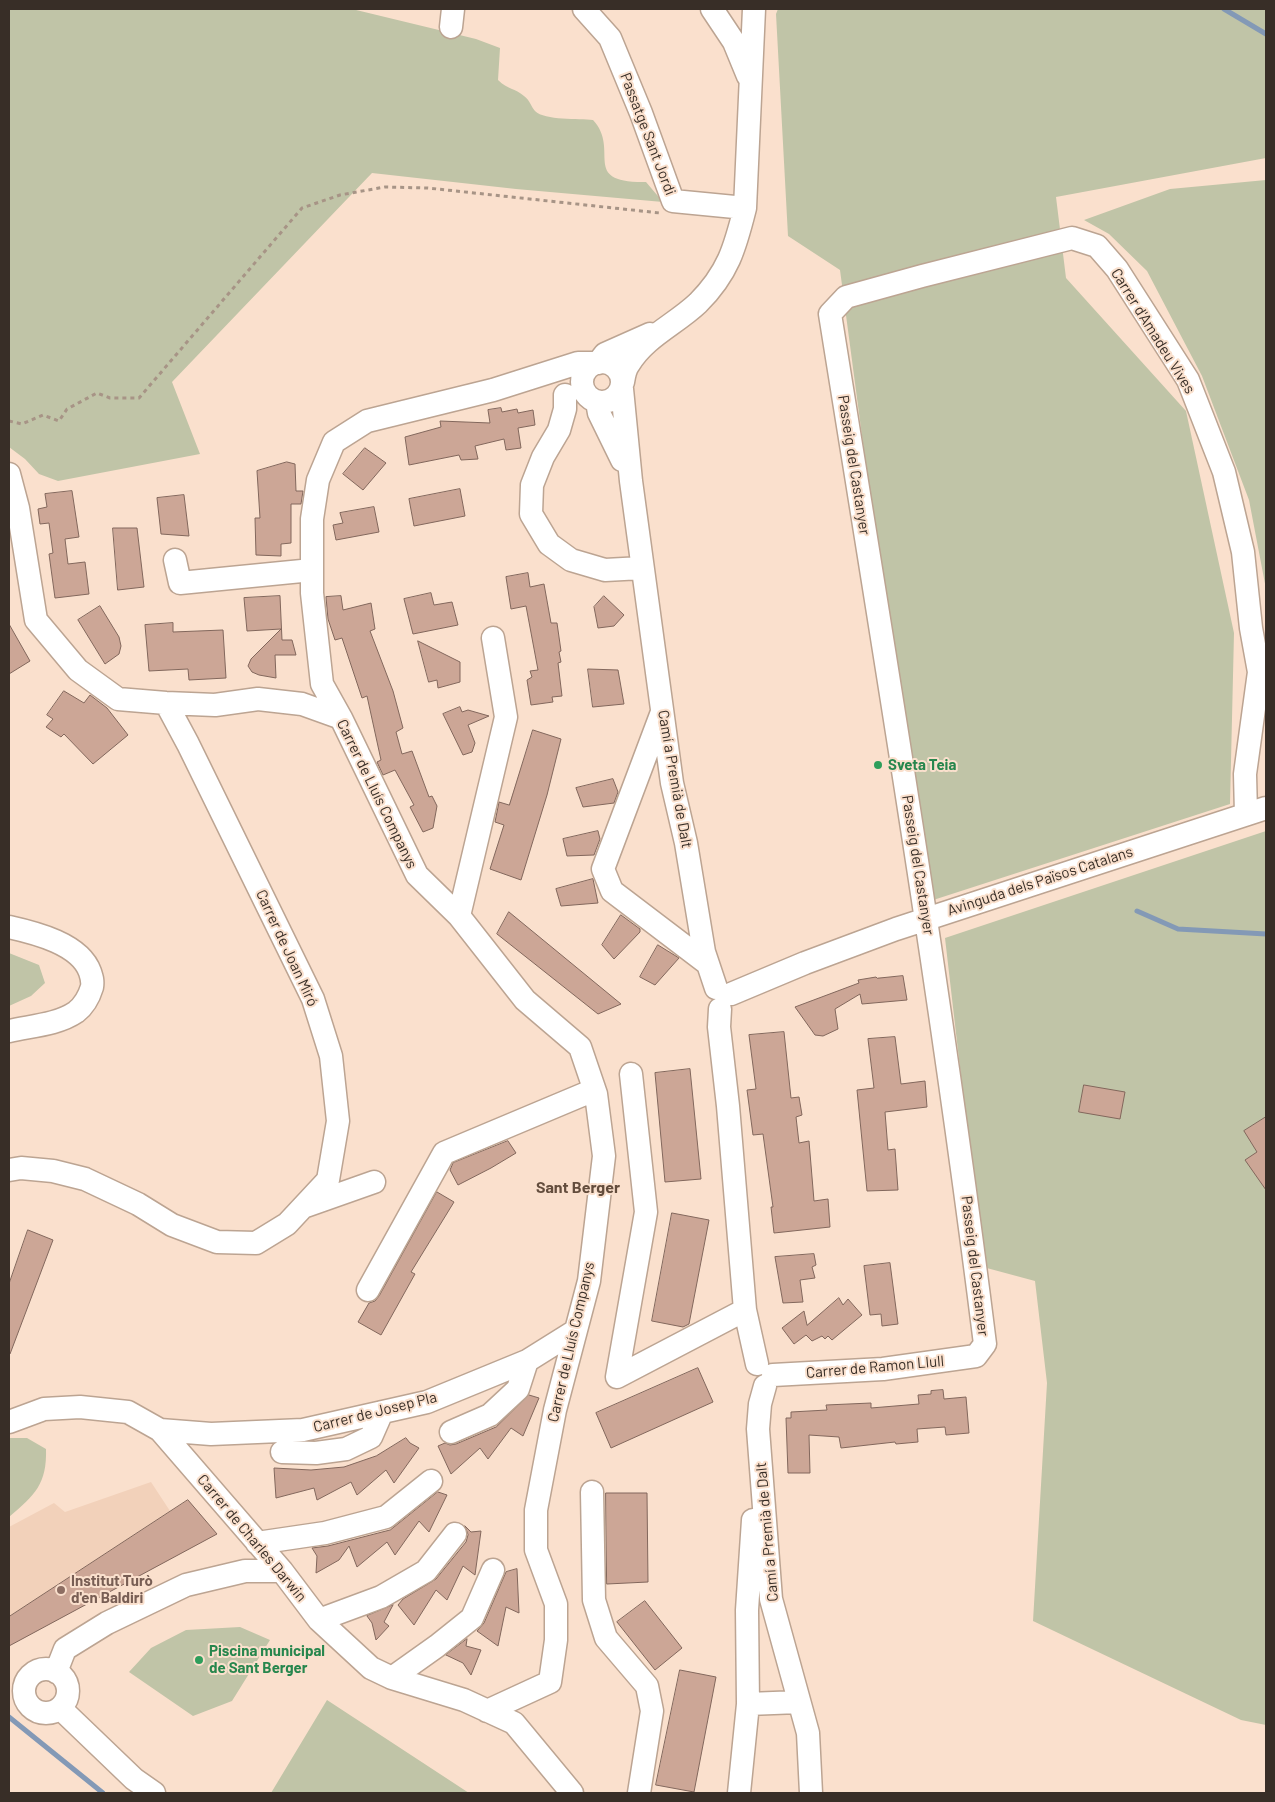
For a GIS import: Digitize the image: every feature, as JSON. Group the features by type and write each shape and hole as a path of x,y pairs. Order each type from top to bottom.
{"street":[{"name":"Passatge Sant Jordi","path":"584,9 610,38 641,113 673,201 745,201"},
{"path":"712,9 734,42 751,84"},
{"name":"Camí a Premià de Dalt","path":"597,363 605,354 669,325 685,315 714,286 728,263 738,237 745,201 754,9"},
{"name":"Carrer d'Amadeu Vives","path":"830,314 846,298 922,276 1072,238 1097,246 1117,269 1188,380 1224,472 1243,552 1251,628 1259,672 1245,774 1256,811"},
{"name":"Passeig del Castanyer","path":"830,314 927,918 949,1070 985,1344 976,1356"},
{"name":"Camí a Premià de Dalt","path":"669,325 639,350 628,365 622,385 631,481 672,783 686,843 704,952 723,997 719,1028 728,1106 746,1310 765,1375 758,1429 771,1599 808,1733 811,1793"},
{"path":"578,363 609,363 619,370 622,385 613,399 607,402 584,402 544,389 526,387 493,390 578,363"},
{"path":"595,401 584,391 582,378 590,366 597,363"},
{"name":"Carrer de Lluís Companys","path":"487,1710 550,1682 556,1640 556,1604 536,1550 536,1510 555,1410 589,1281 604,1156 594,1090 580,1047 525,1000 459,916 417,875 341,718 322,684 312,593 312,519 318,480 334,442 366,421 493,390"},
{"path":"565,395 565,409 559,430 543,457 532,485 531,514 549,544 571,560 606,570 642,568"},
{"name":"Camí a Premià de Dalt","path":"595,401 631,481"},
{"path":"9,474 18,508 36,620 78,670 118,699 166,703 215,704 258,699 302,704 341,718"},
{"path":"175,560 180,583 312,570"},
{"path":"459,916 506,717 493,638"},
{"name":"Carrer de Joan Miró","path":"9,1170 21,1168 52,1171 85,1179 138,1204 172,1225 216,1242 256,1243 287,1224 328,1180 338,1121 331,1056 313,999 166,703"},
{"path":"662,710 603,869 612,891 708,964"},
{"name":"Avinguda dels Països Catalans","path":"723,997 805,963 927,918 1256,811"},
{"path":"9,927 56,941 76,952 88,966 93,981 89,999 76,1012 60,1020 9,1031"},
{"path":"631,1074 646,1212 617,1378 746,1310"},
{"path":"368,1290 444,1153 594,1090"},
{"path":"303,1208 374,1182"},
{"name":"Carrer de Josep Pla","path":"160,1430 211,1434 303,1430 427,1402 527,1362 575,1331"},
{"name":"Carrer de Ramon Llull","path":"765,1375 883,1369 976,1356"},
{"path":"451,1432 490,1415 518,1389 527,1362"},
{"name":"Carrer de Charles Darwin","path":"9,1422 44,1409 80,1407 128,1412 160,1430 282,1571 319,1620 371,1668 392,1678 464,1700 487,1710"},
{"path":"282,1452 316,1453 346,1449 371,1437 382,1412"},
{"path":"739,1793 748,1704 747,1610 758,1429"},
{"path":"257,1543 325,1532 386,1517 431,1481"},
{"path":"592,1492 594,1600 606,1638 647,1686 652,1711 639,1793"},
{"path":"319,1620 381,1597 426,1571 455,1534"},
{"path":"392,1678 472,1618 494,1570"},
{"path":"56,1672 65,1649 107,1623 186,1585 245,1571 282,1571"},
{"path":"42,1669 56,1672 65,1680 68,1692 64,1703 60,1708 53,1711 39,1712 28,1703 24,1690 29,1676 42,1669"},
{"path":"748,1704 799,1702"},
{"path":"60,1708 134,1780 154,1793"},
{"path":"487,1710 514,1723 572,1793"}],"path":[{"path":"9,421 22,424 43,415 59,421 68,409 97,393 110,398 139,398 302,208 333,198 385,187 428,188 662,213 673,201"}],"shaded area":[{"name":"Institut Turò d'en Baldiri","path":"151,1482 170,1511 188,1500 217,1534 9,1646 9,1527 54,1503 65,1512"}],"green space":[{"path":"9,9 352,9 476,39 500,48 498,80 526,98 535,111 540,114 554,118 593,120 601,131 607,171 613,177 626,181 646,182 663,202 516,189 372,173 172,382 200,454 58,481 39,474 25,459 9,447"},
{"path":"778,9 1266,9 1266,158 1056,197 1066,278 1186,411 1234,633 1230,804 924,903 840,270 788,236 776,14"},
{"path":"1266,180 1266,589 1249,500 1202,376 1147,271 1109,234 1084,220 1170,189"},
{"path":"1266,831 1266,1725 1241,1720 1033,1621 1047,1383 1035,1281 983,1267 945,938"},
{"path":"9,953 39,965 45,983 31,996 9,1006"},
{"path":"9,1438 27,1438 46,1449 46,1461 42,1480 38,1488 9,1517"},
{"name":"Piscina municipal de Sant Berger","path":"240,1627 270,1640 232,1701 193,1716 129,1672 151,1648 186,1630"},
{"path":"327,1700 469,1793 271,1793"}],"building":[{"path":"501,408 502,412 517,409 518,413 533,410 535,425 518,428 521,448 506,450 504,439 475,446 478,459 461,460 459,455 409,465 405,437 441,427 440,421 490,423 488,410"},
{"path":"365,448 386,463 363,490 343,474"},
{"path":"287,462 295,464 296,491 303,491 301,504 291,504 291,543 281,544 281,556 256,555 255,518 260,518 257,471"},
{"path":"460,489 465,516 414,526 409,499"},
{"path":"72,491 79,537 65,539 68,564 85,562 89,594 55,598 49,554 53,553 49,523 40,524 38,509 47,507 45,494"},
{"path":"184,495 189,536 161,534 157,498"},
{"path":"374,507 379,532 336,540 333,525 343,523 340,513"},
{"path":"113,528 137,528 144,587 118,590"},
{"path":"528,573 530,587 544,584 551,623 557,623 561,651 559,652 561,662 558,663 562,696 552,697 553,702 531,705 527,680 532,677 530,671 538,670 526,606 511,609 506,577"},
{"path":"431,593 434,605 452,602 458,625 413,634 404,599"},
{"path":"280,596 282,640 292,640 296,655 275,655 276,678 252,672 248,666 251,659 281,629 247,631 244,598"},
{"path":"341,596 343,610 371,603 375,629 370,631 393,691 403,728 396,732 402,754 412,751 429,797 432,796 437,806 433,828 423,832 410,807 414,805 395,770 383,775 377,762 381,760 367,696 362,698 342,638 335,640 328,619 326,597"},
{"path":"604,596 624,615 614,626 598,628 594,607"},
{"path":"100,606 119,637 121,646 119,654 105,664 78,620"},
{"path":"173,623 173,632 223,630 226,678 189,680 188,669 149,671 145,625"},
{"path":"9,624 30,661 9,674"},
{"path":"418,641 460,662 460,682 438,688 437,680 429,682"},
{"path":"588,669 618,670 624,704 593,707"},
{"path":"64,691 84,703 90,695 107,708 128,735 93,764 64,734 61,737 46,727 53,719 47,715"},
{"path":"460,707 462,712 468,710 489,716 468,725 475,743 472,752 463,755 443,714"},
{"path":"533,730 561,739 547,795 521,880 490,869 504,825 495,822 499,802 509,805"},
{"path":"613,779 618,792 614,803 583,807 576,788"},
{"path":"598,831 600,839 594,855 567,856 563,839"},
{"path":"593,879 598,903 561,906 556,889"},
{"path":"509,912 621,1004 598,1014 497,934"},
{"path":"621,915 640,929 640,932 614,959 602,945"},
{"path":"658,945 679,958 655,985 640,977"},
{"path":"903,976 907,1000 862,1004 860,994 835,1009 838,1029 823,1036 815,1035 795,1007 859,983 858,980"},
{"path":"784,1032 791,1098 799,1097 802,1115 796,1117 799,1143 809,1141 814,1201 828,1199 830,1227 774,1233 771,1207 773,1207 763,1134 753,1135 747,1090 756,1089 749,1035"},
{"path":"895,1037 901,1084 925,1081 927,1107 885,1112 888,1150 895,1149 898,1190 867,1191 857,1090 874,1088 868,1039"},
{"path":"690,1069 701,1179 665,1182 655,1073"},
{"path":"1084,1085 1125,1092 1120,1119 1079,1112"},
{"path":"1266,1117 1266,1190 1245,1160 1257,1152 1244,1131"},
{"path":"508,1141 516,1153 458,1185 450,1170 453,1163"},
{"path":"437,1192 454,1202 411,1272 415,1274 381,1335 358,1322 369,1303 375,1301 379,1296"},
{"path":"672,1213 709,1220 689,1324 683,1327 652,1321"},
{"path":"28,1230 53,1240 9,1354 9,1284"},
{"path":"814,1254 816,1265 812,1267 815,1278 800,1280 803,1302 783,1303 775,1257"},
{"path":"890,1263 898,1324 882,1326 881,1314 870,1315 864,1266"},
{"path":"839,1298 843,1305 848,1299 862,1315 832,1340 828,1336 825,1339 822,1336 812,1341 806,1335 794,1344 782,1328 804,1311 807,1325"},
{"path":"698,1368 713,1402 611,1448 596,1413"},
{"path":"943,1390 944,1399 966,1397 969,1433 946,1435 945,1427 917,1429 918,1442 896,1444 895,1442 841,1448 839,1437 809,1435 810,1473 788,1473 786,1418 791,1418 791,1412 827,1410 826,1405 871,1403 871,1408 919,1404 918,1395 931,1394 931,1391"},
{"path":"529,1395 539,1398 523,1436 511,1428 488,1459 480,1448 451,1474 438,1446 445,1443 450,1445 456,1444 496,1427"},
{"path":"406,1438 410,1443 419,1448 394,1483 386,1470 357,1495 351,1482 317,1500 314,1488 276,1498 274,1468 311,1470 344,1467 376,1456"},
{"path":"438,1492 447,1495 429,1532 419,1521 395,1555 387,1542 357,1567 349,1546 339,1560 316,1573 317,1556 312,1548 328,1546 390,1530"},
{"path":"606,1493 647,1493 648,1582 607,1584"},
{"path":"188,1500 217,1534 9,1646 9,1617"},
{"path":"465,1526 471,1532 481,1531 475,1575 463,1566 447,1600 436,1590 414,1625 398,1605 403,1599 436,1579 466,1542 468,1535"},
{"path":"517,1569 519,1613 506,1607 498,1646 477,1631 484,1623 506,1572"},
{"path":"645,1601 682,1648 655,1670 617,1622"},
{"path":"393,1605 384,1622 389,1626 376,1640 372,1623 367,1616"},
{"path":"467,1639 466,1646 481,1650 471,1675 463,1663 446,1655"},
{"path":"680,1670 716,1677 694,1792 656,1785"}],"waterway":[{"path":"1224,9 1266,34"},
{"path":"1137,911 1178,929 1266,934"},
{"path":"9,1717 103,1793"}],"place":[{"name":"Sveta Teia","path":"878,765"},
{"name":"Institut Turò d'en Baldiri","path":"61,1590"},
{"name":"Piscina municipal de Sant Berger","path":"199,1660"}],"district":[{"name":"Sant Berger","path":"578,1188"}]}
